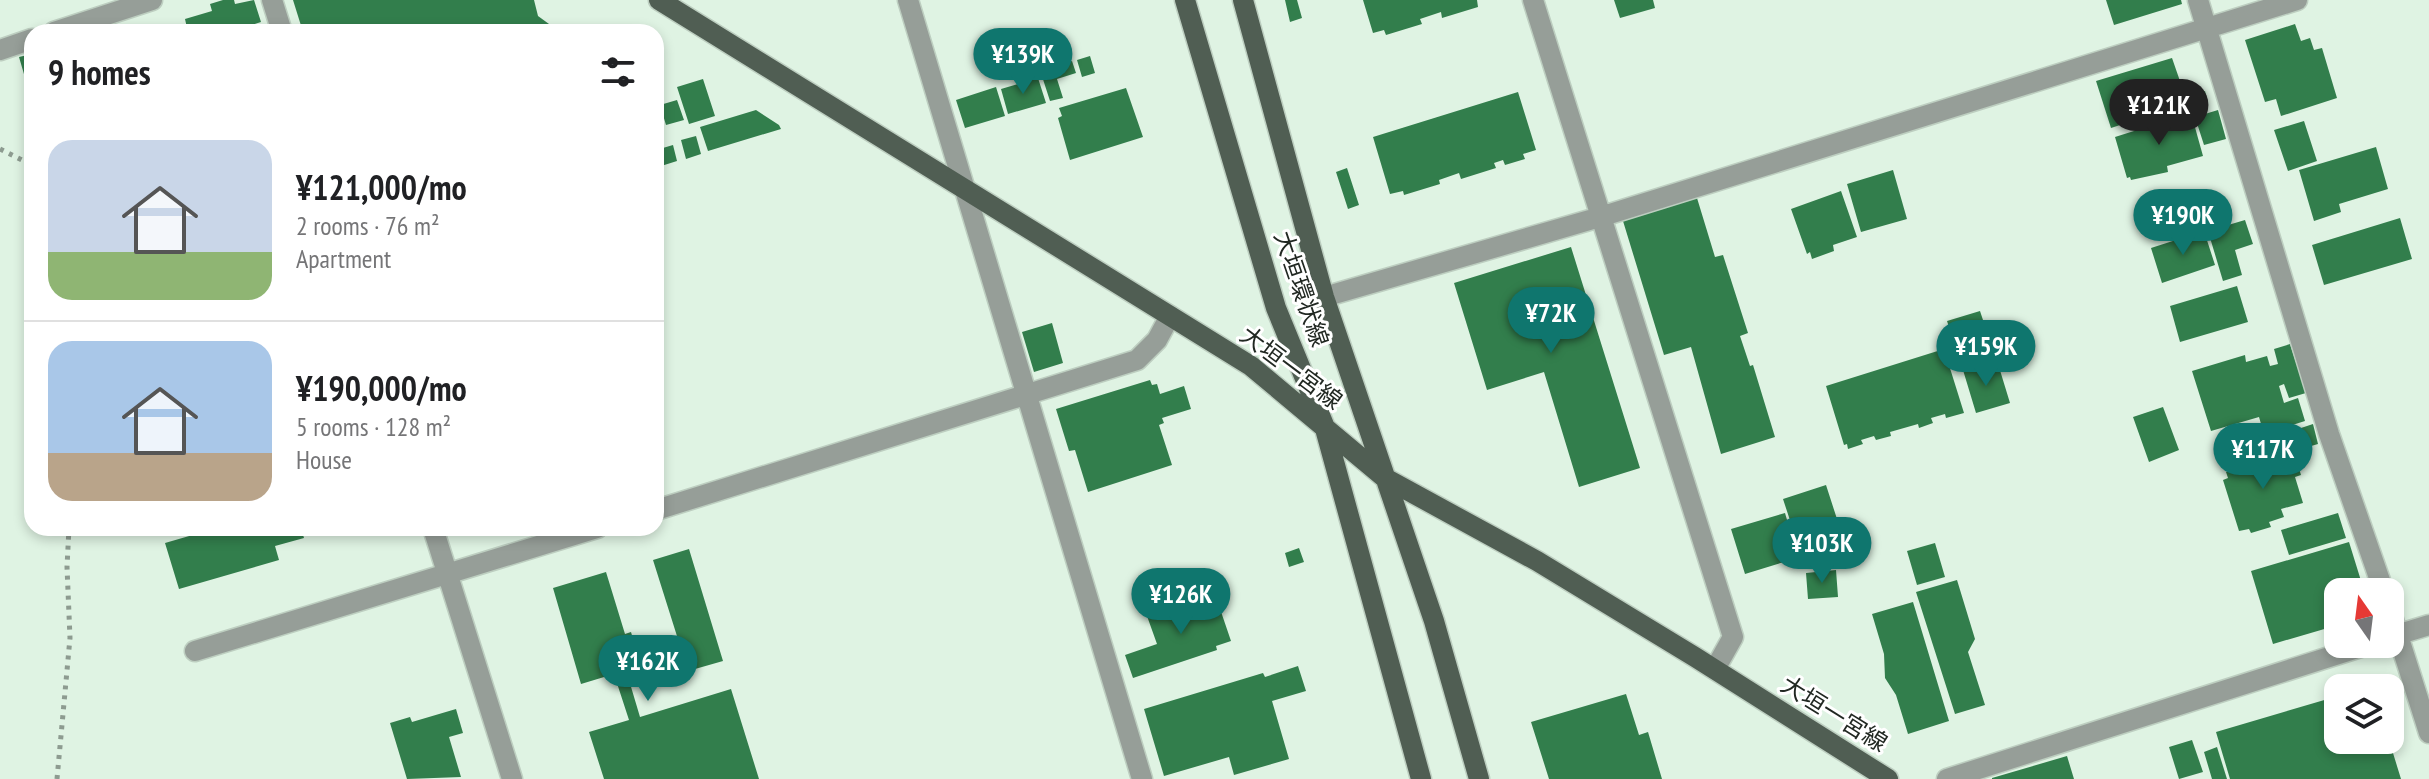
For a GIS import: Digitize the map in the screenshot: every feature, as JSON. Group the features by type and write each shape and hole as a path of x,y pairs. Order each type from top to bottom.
{"main road":[{"name":"大垣一宮線","path":"659,0 1251,366 1385,478 1537,561 1888,779"},
{"name":"大垣環状線","path":"1185,0 1276,308 1324,425 1421,779"},
{"name":"大垣環状線","path":"1243,0 1324,297 1434,621 1479,779"}],"street":[{"path":"78,24 152,0"},
{"path":"272,0 280,24"},
{"path":"908,0 1142,779"},
{"path":"1533,0 1733,637 1715,669"},
{"path":"2198,0 2329,434 2379,578"},
{"path":"1324,297 1600,217 2297,0"},
{"path":"0,50 24,42"},
{"path":"664,508 1137,360 1157,340 1170,316"},
{"path":"435,536 512,779"},
{"path":"195,651 571,536"},
{"path":"2404,633 2429,625"},
{"path":"1947,779 2326,658"},
{"path":"2402,658 2429,733"}],"path":[{"path":"0,149 24,161"},
{"path":"57,779 70,638 69,536"}],"building":[{"path":"223,0 234,0 235,4 254,0 261,22 186,24 185,19 212,11 210,4"},
{"path":"293,0 534,0 538,16 549,24 300,24"},
{"path":"1285,0 1297,0 1302,18 1290,22"},
{"path":"1363,0 1477,0 1478,7 1442,18 1441,12 1420,19 1422,24 1386,35 1384,30 1373,33"},
{"path":"1614,0 1653,0 1655,8 1620,18"},
{"path":"2106,0 2181,0 2182,4 2114,25"},
{"path":"2295,24 2301,41 2310,38 2314,50 2322,48 2337,98 2281,116 2276,99 2265,102 2245,40"},
{"path":"24,56 24,74 19,57"},
{"path":"1090,56 1095,73 1082,77 1077,60"},
{"path":"2172,58 2181,84 2174,87 2178,99 2205,91 2208,103 2182,111 2181,105 2111,128 2096,81"},
{"path":"1072,61 1076,73 1057,79 1063,98 1050,101 1040,70"},
{"path":"1038,78 1046,103 1008,114 1001,89"},
{"path":"703,79 715,116 689,124 677,87"},
{"path":"996,87 1005,116 965,128 956,100"},
{"path":"1126,88 1143,137 1070,160 1058,118 1062,116 1059,108"},
{"path":"1518,92 1536,150 1523,154 1525,159 1505,165 1503,160 1494,163 1496,168 1461,179 1459,173 1439,180 1440,184 1404,195 1403,191 1390,194 1373,137"},
{"path":"677,100 684,120 666,125 664,104"},
{"path":"756,110 781,129 708,151 700,127"},
{"path":"2218,110 2226,139 2204,145 2195,117"},
{"path":"2191,113 2203,156 2167,166 2168,172 2131,180 2127,178 2115,137"},
{"path":"2304,121 2317,161 2288,171 2274,130"},
{"path":"696,136 701,154 686,159 681,140"},
{"path":"673,145 677,161 664,165 664,148"},
{"path":"2376,147 2388,189 2339,204 2341,212 2314,221 2299,170"},
{"path":"1347,168 1359,205 1348,209 1336,172"},
{"path":"1893,170 1907,219 1861,232 1847,184"},
{"path":"1841,191 1857,237 1833,245 1834,251 1812,259 1810,252 1807,254 1791,209"},
{"path":"1697,198 1715,257 1723,255 1748,333 1740,336 1750,366 1753,365 1775,437 1721,454 1691,347 1664,355 1623,221"},
{"path":"2400,218 2412,259 2324,285 2312,245"},
{"path":"2245,220 2253,244 2235,250 2242,275 2223,281 2208,231"},
{"path":"2204,231 2215,265 2162,283 2151,248"},
{"path":"1571,247 1640,468 1579,487 1544,372 1487,390 1454,283"},
{"path":"2237,286 2248,322 2180,342 2170,306"},
{"path":"1980,311 1992,347 1983,350 1985,356 1961,363 1947,321"},
{"path":"1052,323 1063,363 1034,372 1022,332"},
{"path":"2290,344 2306,393 2289,398 2284,384 2279,386 2284,403 2298,398 2305,421 2264,434 2259,417 2211,431 2192,371 2245,355 2246,362 2267,356 2270,366 2278,364 2274,349"},
{"path":"1944,349 1964,413 1931,418 1933,423 1890,432 1891,436 1876,440 1874,436 1848,449 1847,444 1844,445 1826,386"},
{"path":"1988,363 1991,370 1999,367 2010,403 1976,413 1963,370"},
{"path":"1150,380 1152,385 1157,384 1160,394 1184,386 1191,409 1162,418 1164,423 1159,425 1172,465 1088,492 1075,450 1069,451 1056,409"},
{"path":"2163,407 2179,450 2149,462 2133,417"},
{"path":"2313,424 2318,444 2294,451 2289,432"},
{"path":"2293,449 2301,475 2295,477 2303,503 2281,509 2284,517 2269,522 2271,527 2251,533 2249,529 2239,531 2223,480 2228,478 2226,472"},
{"path":"1826,485 1837,519 1830,521 1839,548 1803,560 1783,499"},
{"path":"1785,513 1796,551 1784,554 1787,561 1745,574 1731,529"},
{"path":"2338,513 2346,538 2289,555 2281,530"},
{"path":"189,536 304,538 275,546 279,560 179,589 165,543"},
{"path":"2349,542 2360,578 2324,578 2324,629 2273,644 2251,571"},
{"path":"1935,543 1945,577 1917,585 1907,551"},
{"path":"1299,548 1304,562 1289,567 1285,553"},
{"path":"689,549 723,661 688,671 653,560"},
{"path":"1836,570 1838,597 1808,599 1806,573"},
{"path":"606,572 625,634 631,632 641,666 626,670 640,717 731,689 759,779 604,779 589,732 629,720 614,674 581,684 553,588"},
{"path":"1957,580 1975,639 1968,652 1985,705 1955,714 1916,592"},
{"path":"1215,594 1231,641 1216,646 1217,650 1133,678 1125,655 1157,644 1147,616"},
{"path":"1913,602 1949,721 1908,734 1896,695 1885,678 1884,654 1872,614"},
{"path":"1298,666 1306,691 1272,701 1289,759 1234,775 1229,757 1164,776 1144,709 1263,673 1265,677"},
{"path":"1626,694 1639,735 1648,732 1662,779 1549,779 1531,722"},
{"path":"2324,700 2324,754 2393,754 2401,779 2230,779 2216,732"},
{"path":"456,709 463,733 449,737 461,777 407,779 390,723 410,717 412,722"},
{"path":"2192,740 2203,772 2179,779 2169,747"},
{"path":"2217,747 2227,779 2212,779 2204,752"},
{"path":"2067,756 2074,779 1992,779 1992,778"}]}
